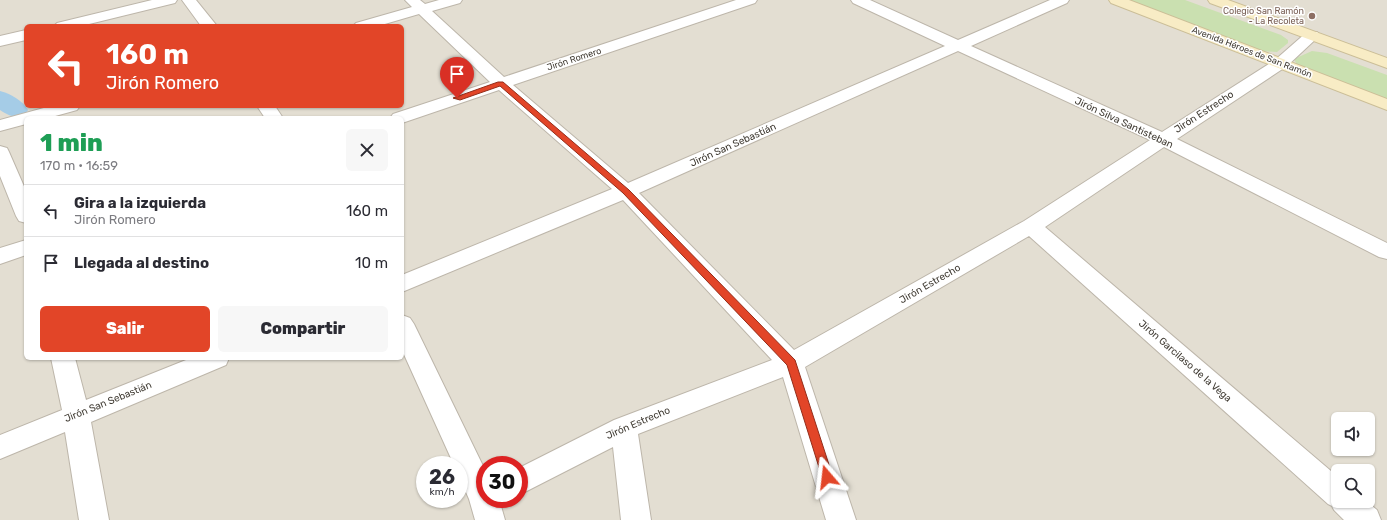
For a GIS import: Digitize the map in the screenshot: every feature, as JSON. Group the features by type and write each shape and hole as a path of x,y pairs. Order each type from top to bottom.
{"main road":[{"name":"Avenida Héroes de San Ramón","path":"1116,0 1387,105"},
{"path":"1215,0 1387,63"}],"street":[{"path":"70,24 170,0"},
{"path":"189,0 207,24"},
{"path":"366,24 417,5 455,0"},
{"name":"Jirón Romero","path":"404,116 750,0"},
{"name":"Jirón Silva Santisteban","path":"858,0 1162,139 1387,252"},
{"name":"Jirón San Sebastián","path":"404,283 626,191 958,47 1062,0"},
{"path":"417,5 501,83 626,191 791,363 841,520"},
{"path":"0,41 24,35"},
{"name":"Jirón Estrecho","path":"528,477 624,428 791,363 1031,226 1162,139 1281,63 1312,35"},
{"path":"34,116 63,108"},
{"path":"0,126 24,119"},
{"path":"0,152 24,211"},
{"name":"Jirón Garcilaso de la Vega","path":"1031,226 1331,489"},
{"path":"0,256 24,248"},
{"path":"404,328 476,484"},
{"path":"63,360 76,415 94,520"},
{"name":"Jirón San Sebastián","path":"0,447 212,360"},
{"path":"624,428 636,520"},
{"path":"1352,508 1366,520"}],"shaded area":[{"path":"0,0 1387,0 1387,520 0,520"}],"green space":[{"path":"1122,0 1185,0 1281,35 1288,40 1288,43 1277,52 1260,51"},
{"path":"1312,51 1327,53 1387,75 1387,102 1297,65 1294,59"}],"waterway":[{"path":"0,98 16,110"}],"place":[{"name":"Colegio San Ramón - La Recoleta","path":"1312,16"}],"route":[{"path":"457,98 501,83 626,191 791,363 827,477"}]}
